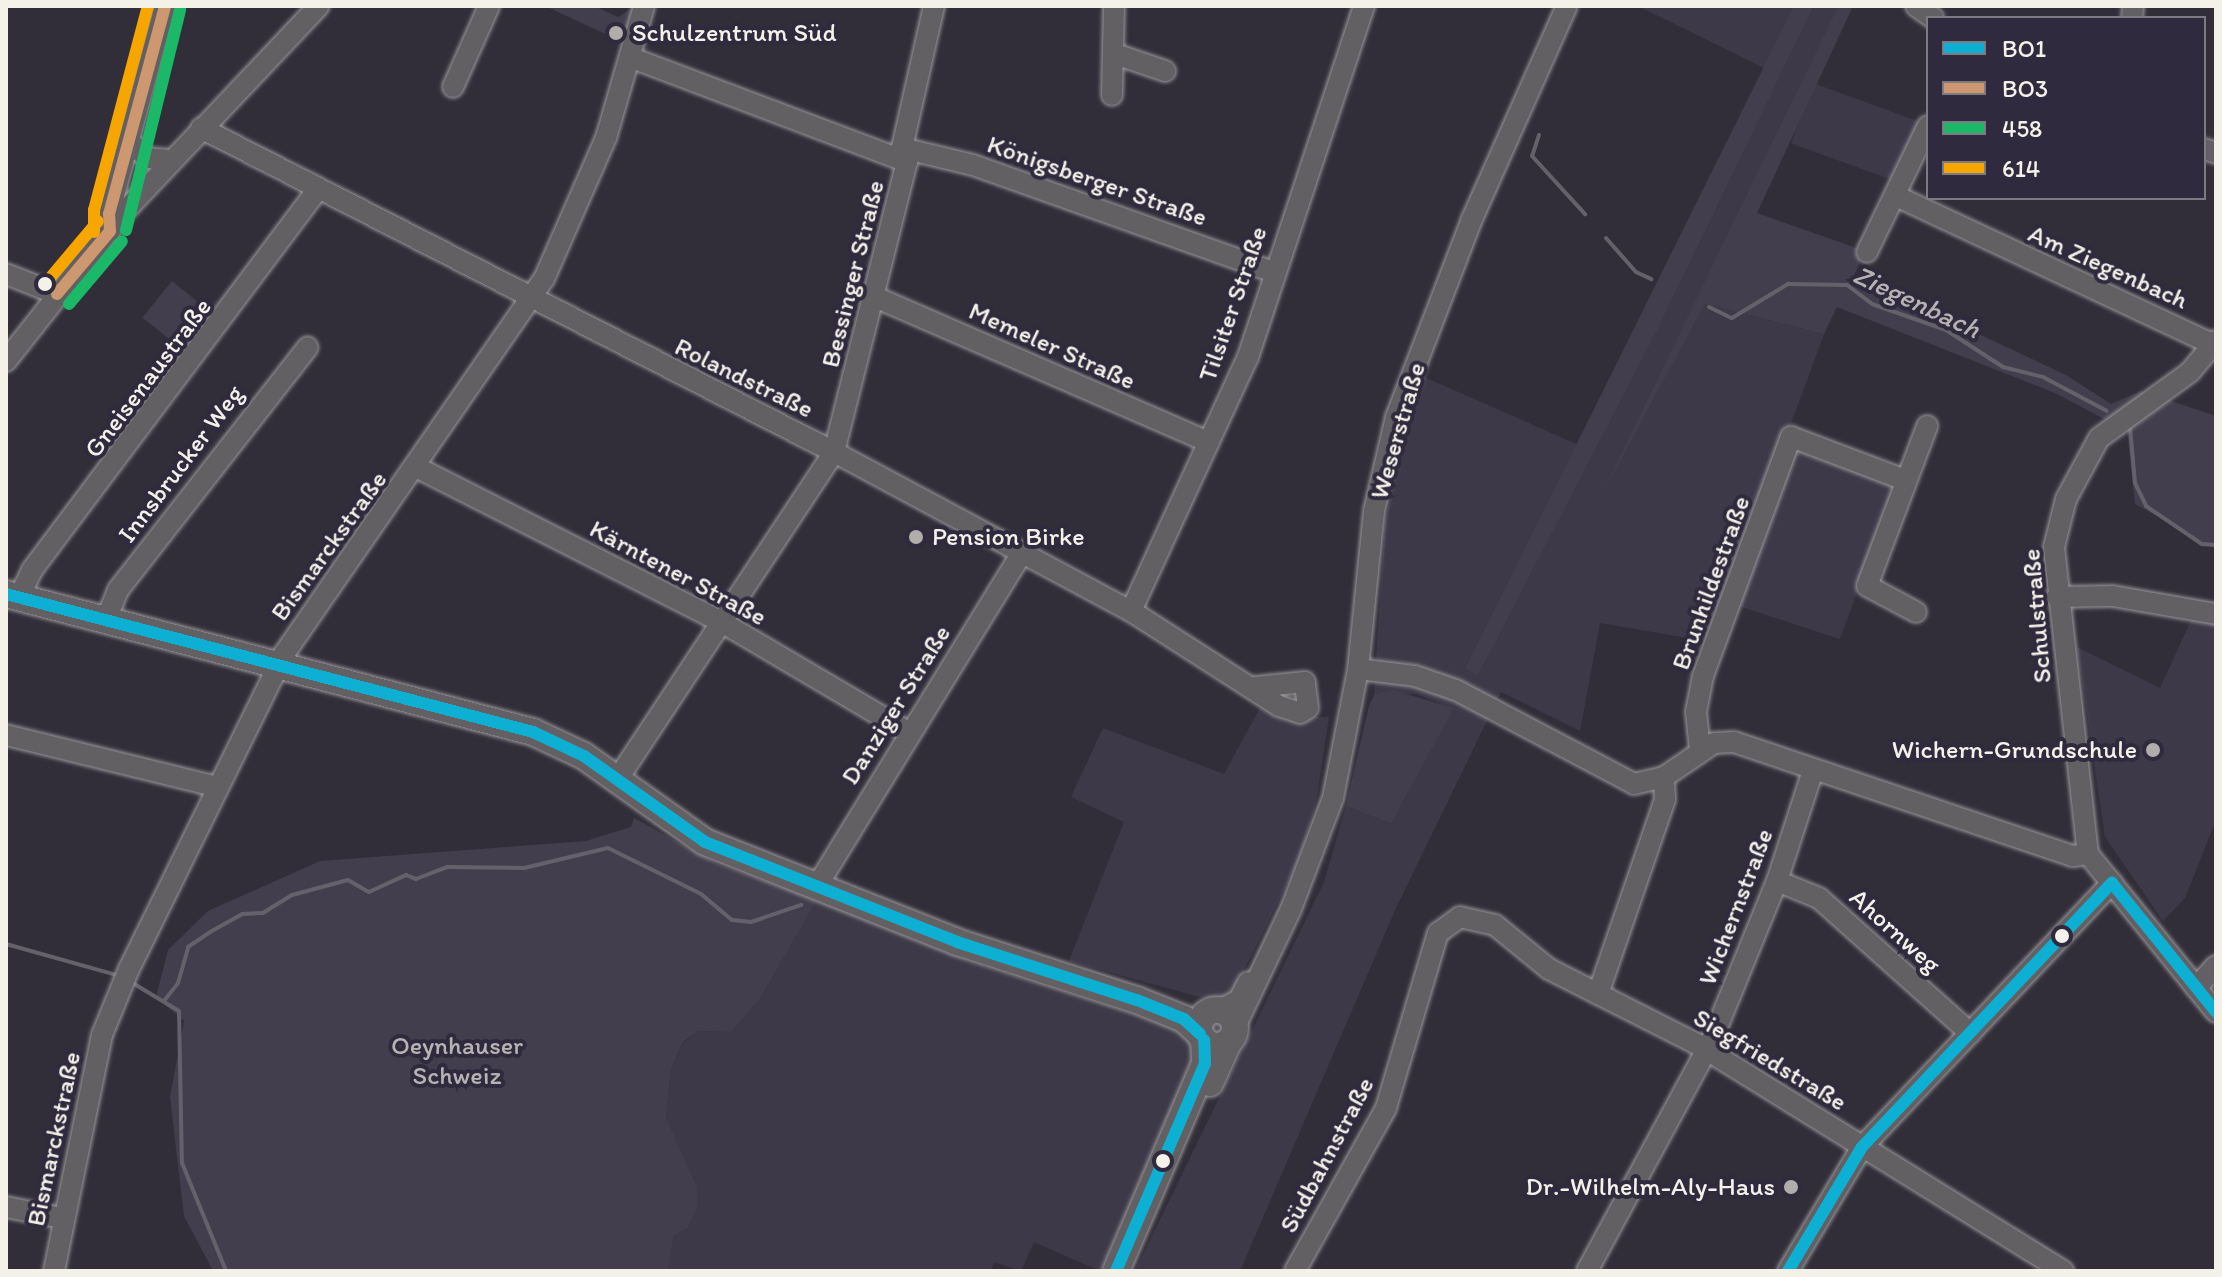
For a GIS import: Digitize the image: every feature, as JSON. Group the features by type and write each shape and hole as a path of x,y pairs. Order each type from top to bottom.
{"main road":[{"path":"12,596 533,732 584,756 705,842 957,942 1216,1028"},
{"name":"Weserstraße","path":"1116,1271 1205,1063 1216,1028"}],"street":[{"path":"110,231 129,141 165,6"},
{"path":"6,361 57,294 170,160 319,6"},
{"path":"453,87 489,6"},
{"name":"Bismarckstraße","path":"54,1271 62,1218 102,1035 129,969 277,667 531,301 606,138 632,58 644,6"},
{"name":"Bessinger Straße","path":"617,780 834,452 875,297 934,6"},
{"path":"1112,95 1114,6"},
{"name":"Tilsiter Straße","path":"1131,611 1248,357 1273,272 1364,6"},
{"name":"Weserstraße","path":"1216,1028 1304,876 1333,798 1358,669 1374,511 1396,417 1472,219 1567,6"},
{"path":"1115,54 1165,71"},
{"name":"Königsberger Straße","path":"632,58 905,155 1003,175 1273,272"},
{"name":"Rolandstraße","path":"201,128 531,301 834,452 1131,611 1255,687"},
{"path":"1867,252 1926,130"},
{"path":"129,141 147,158 170,160"},
{"name":"Gneisenaustraße","path":"12,596 318,189"},
{"name":"Am Ziegenbach","path":"1896,196 2215,343"},
{"path":"6,274 57,294"},
{"name":"Memeler Straße","path":"875,297 1209,442"},
{"name":"Schulstraße","path":"2088,854 2057,597 2056,525 2099,438 2190,372 2215,343"},
{"name":"Innsbrucker Weg","path":"106,620 118,590 308,347"},
{"path":"1916,612 1867,586 1927,426"},
{"name":"Brunhildestraße","path":"1700,750 1696,712 1703,676 1791,437 1905,480"},
{"name":"Kärntener Straße","path":"418,468 723,623 908,732"},
{"name":"Danziger Straße","path":"817,886 908,732 1021,554"},
{"path":"2057,597 2113,596 2216,614"},
{"path":"1358,669 1415,676 1456,690 1618,778 1642,783 1664,777 1700,750 1734,742 2073,856 2088,854 2216,1012"},
{"path":"6,735 217,787"},
{"name":"Wichernstraße","path":"1587,1271 1706,1050 1777,881 1813,770"},
{"path":"1598,994 1665,799 1664,777"},
{"name":"Ahornweg","path":"1777,881 1819,898 1970,1033"},
{"path":"1788,1271 1862,1147 2112,883"},
{"name":"Siegfriedstraße","path":"1446,926 1460,917 1482,918 1549,969 1706,1050 2063,1271"},
{"name":"Südbahnstraße","path":"1295,1271 1386,1108 1429,953 1446,926"},
{"path":"2196,988 2216,966"},
{"path":"6,1207 62,1218"}],"shaded area":[{"path":"1638,6 1794,6 1766,69"},
{"path":"1814,6 1838,6 1617,465 1705,304 1824,334 1784,443 1895,487 1840,639 1720,600 1705,641 1600,623 1580,731 1501,692 1396,908 1240,1271 1135,1271 1324,882 1346,806 1391,824 1453,709 1417,694 1374,695 1385,520 1424,377 1581,446 1465,669 1478,676 1659,327"},
{"path":"1813,83 1920,122 1898,182 1791,143"},
{"name":"Wichern-Grundschule","path":"2193,616 2216,625 2216,820 2185,898 2163,921 2105,837 2077,647 2160,688"},
{"path":"1260,708 1283,717 1329,717 1316,803 1298,862 1234,990 1214,1001 1069,961 1124,822 1071,797 1103,728 1224,774"},
{"path":"817,900 973,963 1179,1029 1192,1044 1193,1066 1100,1271 1034,1242 1021,1271 994,1262 991,1271 668,1271 674,1234 688,1228 697,1209 688,1167 666,1117 671,1069 683,1043 698,1031 731,1032 760,999"}],"green space":[{"name":"Schulzentrum Süd","path":"545,6 594,6 618,17 635,6 627,44"},
{"path":"1794,6 1814,6 1659,327 1478,676 1465,669"},
{"path":"1838,6 1853,6 1757,213 1865,251 1854,275 2066,375 2111,404 2141,391 2216,416 2216,549 2135,504 2127,431 2055,393 1837,307 1824,334 1705,304 1600,498"},
{"path":"172,281 210,312 181,348 142,318"},
{"path":"1393,690 1454,708 1391,824 1346,806 1369,706 1374,695"},
{"name":"Oeynhauser Schweiz","path":"634,818 717,864 817,900 760,999 731,1032 698,1031 683,1042 671,1069 666,1117 697,1187 697,1209 688,1228 674,1235 668,1271 213,1271 184,1216 170,1097 184,1021 156,997 168,950 208,911 320,861 586,841 631,827"}],"waterway":[{"name":"Ziegenbach","path":"1539,135 1532,156 1585,214"},
{"name":"Ziegenbach","path":"1606,238 1636,272 1651,279"},
{"name":"Ziegenbach","path":"1709,307 1732,318 1788,284 1847,285 1872,304 1946,330 2003,367 2043,377 2107,411"},
{"name":"Ziegenbach","path":"2130,427 2135,483 2146,506 2202,544 2216,545"},
{"path":"164,1001 178,983 188,947 210,932 242,914 263,913 292,895 348,880 369,892 406,875 416,879 447,867 524,868 608,848 701,894 732,920 751,922 801,905"},
{"path":"6,944 120,976"},
{"path":"131,982 179,1011 182,1163 226,1271"}],"transit line":[{"name":"614","path":"94,232 94,210 148,6"},
{"name":"BO3","path":"110,231 109,214 165,6"},
{"name":"458","path":"126,230 180,10"},
{"name":"614","path":"45,284 98,221"},
{"name":"BO3","path":"57,294 110,231"},
{"name":"458","path":"69,304 122,241"},
{"name":"BO1","path":"6,594 533,732 584,756 705,842 957,942 1137,1000 1184,1019 1200,1034"},
{"name":"BO1","path":"1788,1271 1862,1147 2112,883 2216,1012"},
{"name":"BO1","path":"1116,1271 1205,1063 1204,1040"}],"place":[{"name":"Schulzentrum Süd","path":"616,33"},
{"name":"Pension Birke","path":"916,537"},
{"name":"Wichern-Grundschule","path":"2153,750"},
{"name":"Dr.-Wilhelm-Aly-Haus","path":"1791,1187"}]}
